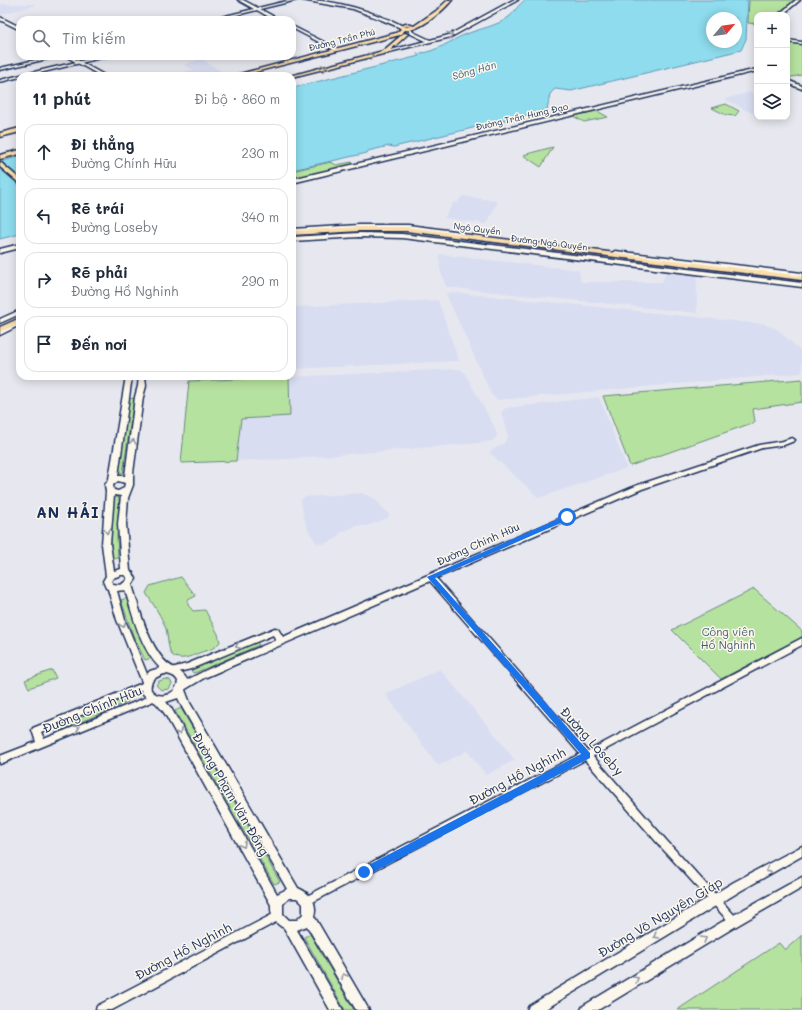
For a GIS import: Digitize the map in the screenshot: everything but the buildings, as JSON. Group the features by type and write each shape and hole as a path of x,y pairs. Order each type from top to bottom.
{"highway":[{"name":"Ngô Quyền","path":"296,232 406,229 802,276"},
{"name":"Ngô Quyền","path":"296,238 360,233 404,233 802,283"},
{"path":"0,323 16,315"},
{"path":"0,332 16,324"}],"main road":[{"path":"304,0 351,6 406,27 438,10 450,0"},
{"path":"406,27 428,14 446,0"},
{"path":"0,18 16,27"},
{"path":"296,75 385,52 406,33 406,27"},
{"name":"Đường Trần Phú","path":"250,72 392,36 401,33 406,27"},
{"path":"392,36 401,38"},
{"path":"76,60 97,72"},
{"name":"Đường Trần Hưng Đạo","path":"296,180 754,71"},
{"path":"790,82 802,88"},
{"path":"0,135 16,131"},
{"path":"1,156 16,153"},
{"path":"0,164 16,178"},
{"path":"0,251 16,247"},
{"path":"110,576 106,544 110,485 113,480 127,394 126,387 129,380"},
{"path":"126,572 122,524 124,498 129,485 128,480 142,380"},
{"path":"128,385 134,382 142,385"},
{"path":"127,394 135,395 140,393"},
{"path":"113,480 121,478 128,480"},
{"path":"110,492 119,494 127,490"},
{"path":"112,587 120,588 128,585 131,582 132,577 126,572 117,572 110,576 107,581 112,587 121,620 145,684 146,693 155,699 168,698 181,690 183,685 181,677 160,663 139,621 128,585"},
{"path":"145,684 155,673 169,670"},
{"name":"Đường Phạm Văn Đồng","path":"181,690 185,704 295,893"},
{"name":"Đường Phạm Văn Đồng","path":"155,699 168,711 277,904"},
{"name":"Đường Võ Nguyên Giáp","path":"533,1010 715,900 802,851"},
{"path":"587,1010 734,921 802,882"},
{"path":"288,925 301,923 308,917 310,911 308,900 305,896 295,893 286,895 277,904 277,916 288,925 337,1010"},
{"path":"308,917 363,1010"}],"street":[{"path":"240,0 270,16"},
{"path":"385,52 430,42 458,32 516,0"},
{"path":"784,12 798,0"},
{"path":"230,16 294,1"},
{"path":"406,27 412,33 430,42"},
{"path":"296,29 336,50"},
{"path":"790,42 802,43"},
{"path":"0,69 40,60"},
{"path":"38,72 89,60"},
{"path":"0,81 16,77"},
{"name":"Đường Chính Hữu","path":"181,690 196,678 640,487 761,446 792,440"},
{"name":"Đường Loseby","path":"431,577 734,921"},
{"path":"169,670 188,667 275,631 281,641"},
{"name":"Đường Hồ Nghinh","path":"308,900 802,641"},
{"name":"Đường Chính Hữu","path":"41,743 36,730 145,684"},
{"name":"Đường Chính Hữu","path":"0,760 155,699"},
{"name":"Đường Hồ Nghinh","path":"101,1010 277,916"}],"shaded area":[{"path":"36,4 34,6 0,15 0,5"},
{"path":"197,60 203,60 222,72 184,72 194,70 184,65"},
{"path":"750,92 754,94 754,114 725,99"},
{"path":"462,196 498,201 487,224 444,218 453,203 458,202"},
{"path":"439,254 579,270 581,282 662,282 668,267 697,271 697,313 446,287 440,270"},
{"path":"451,292 764,324 777,329 802,352 802,373 498,400 492,396 446,294"},
{"path":"438,300 459,361 296,369 296,307"},
{"path":"461,369 465,373 495,428 497,436 492,441 480,443 290,459 236,461 241,419 290,416 289,380 296,380 296,377"},
{"path":"599,397 627,468 539,498 489,452 503,444 508,436 501,413 505,408"},
{"path":"362,493 374,498 389,514 388,518 367,526 356,526 340,533 338,538 324,544 316,543 308,530 303,515 301,500 304,497"},
{"path":"440,669 515,760 486,775 467,751 438,766 385,694"}],"green space":[{"path":"749,0 796,0 781,12 754,12 754,24 748,23"},
{"path":"790,43 802,44 802,75 790,77"},
{"path":"726,104 739,111 735,116 726,115 712,108"},
{"path":"597,111 608,117 584,122 573,116"},
{"path":"553,147 541,167 523,155"},
{"path":"331,162 336,165 352,162 355,165 296,179 296,170"},
{"path":"802,379 802,402 753,409 755,422 630,466 603,396"},
{"path":"289,380 290,416 241,419 236,461 181,463 189,381"},
{"path":"134,398 123,473 117,473 129,399"},
{"path":"113,498 119,498 117,538 118,558 112,560 111,546"},
{"path":"181,577 196,596 188,600 188,605 193,611 205,610 218,634 220,642 215,647 189,657 178,658 171,653 164,624 146,593 150,586"},
{"name":"Công viên Hồ Nghinh","path":"754,589 802,631 802,637 721,679 672,630"},
{"path":"127,598 141,636 152,658 145,660 133,635 121,600"},
{"path":"256,640 259,645 197,672 193,673 190,669 190,667"},
{"path":"52,670 56,678 29,688 25,680"},
{"path":"165,679 170,680 172,684 169,689 161,690 156,685 159,681"},
{"path":"125,696 128,702 62,730 59,724"},
{"path":"181,708 280,882 274,884 175,711"},
{"path":"310,934 354,1010 345,1010 304,937"},
{"path":"802,935 802,1010 677,1010 779,943 785,950"}],"water":[{"name":"Sông Hàn","path":"525,0 748,0 746,39 742,48 742,12 706,12 706,48 742,48 741,50 571,91 555,89 550,94 547,110 296,169 296,87 419,56 416,53 426,52 443,46 464,35 494,25 510,16"},
{"path":"16,157 16,235 0,239 0,162"}],"district":[{"name":"AN HẢI","path":"68,513"}],"route":[{"path":"364,872 587,755 467,620 431,577 567,517"}]}
